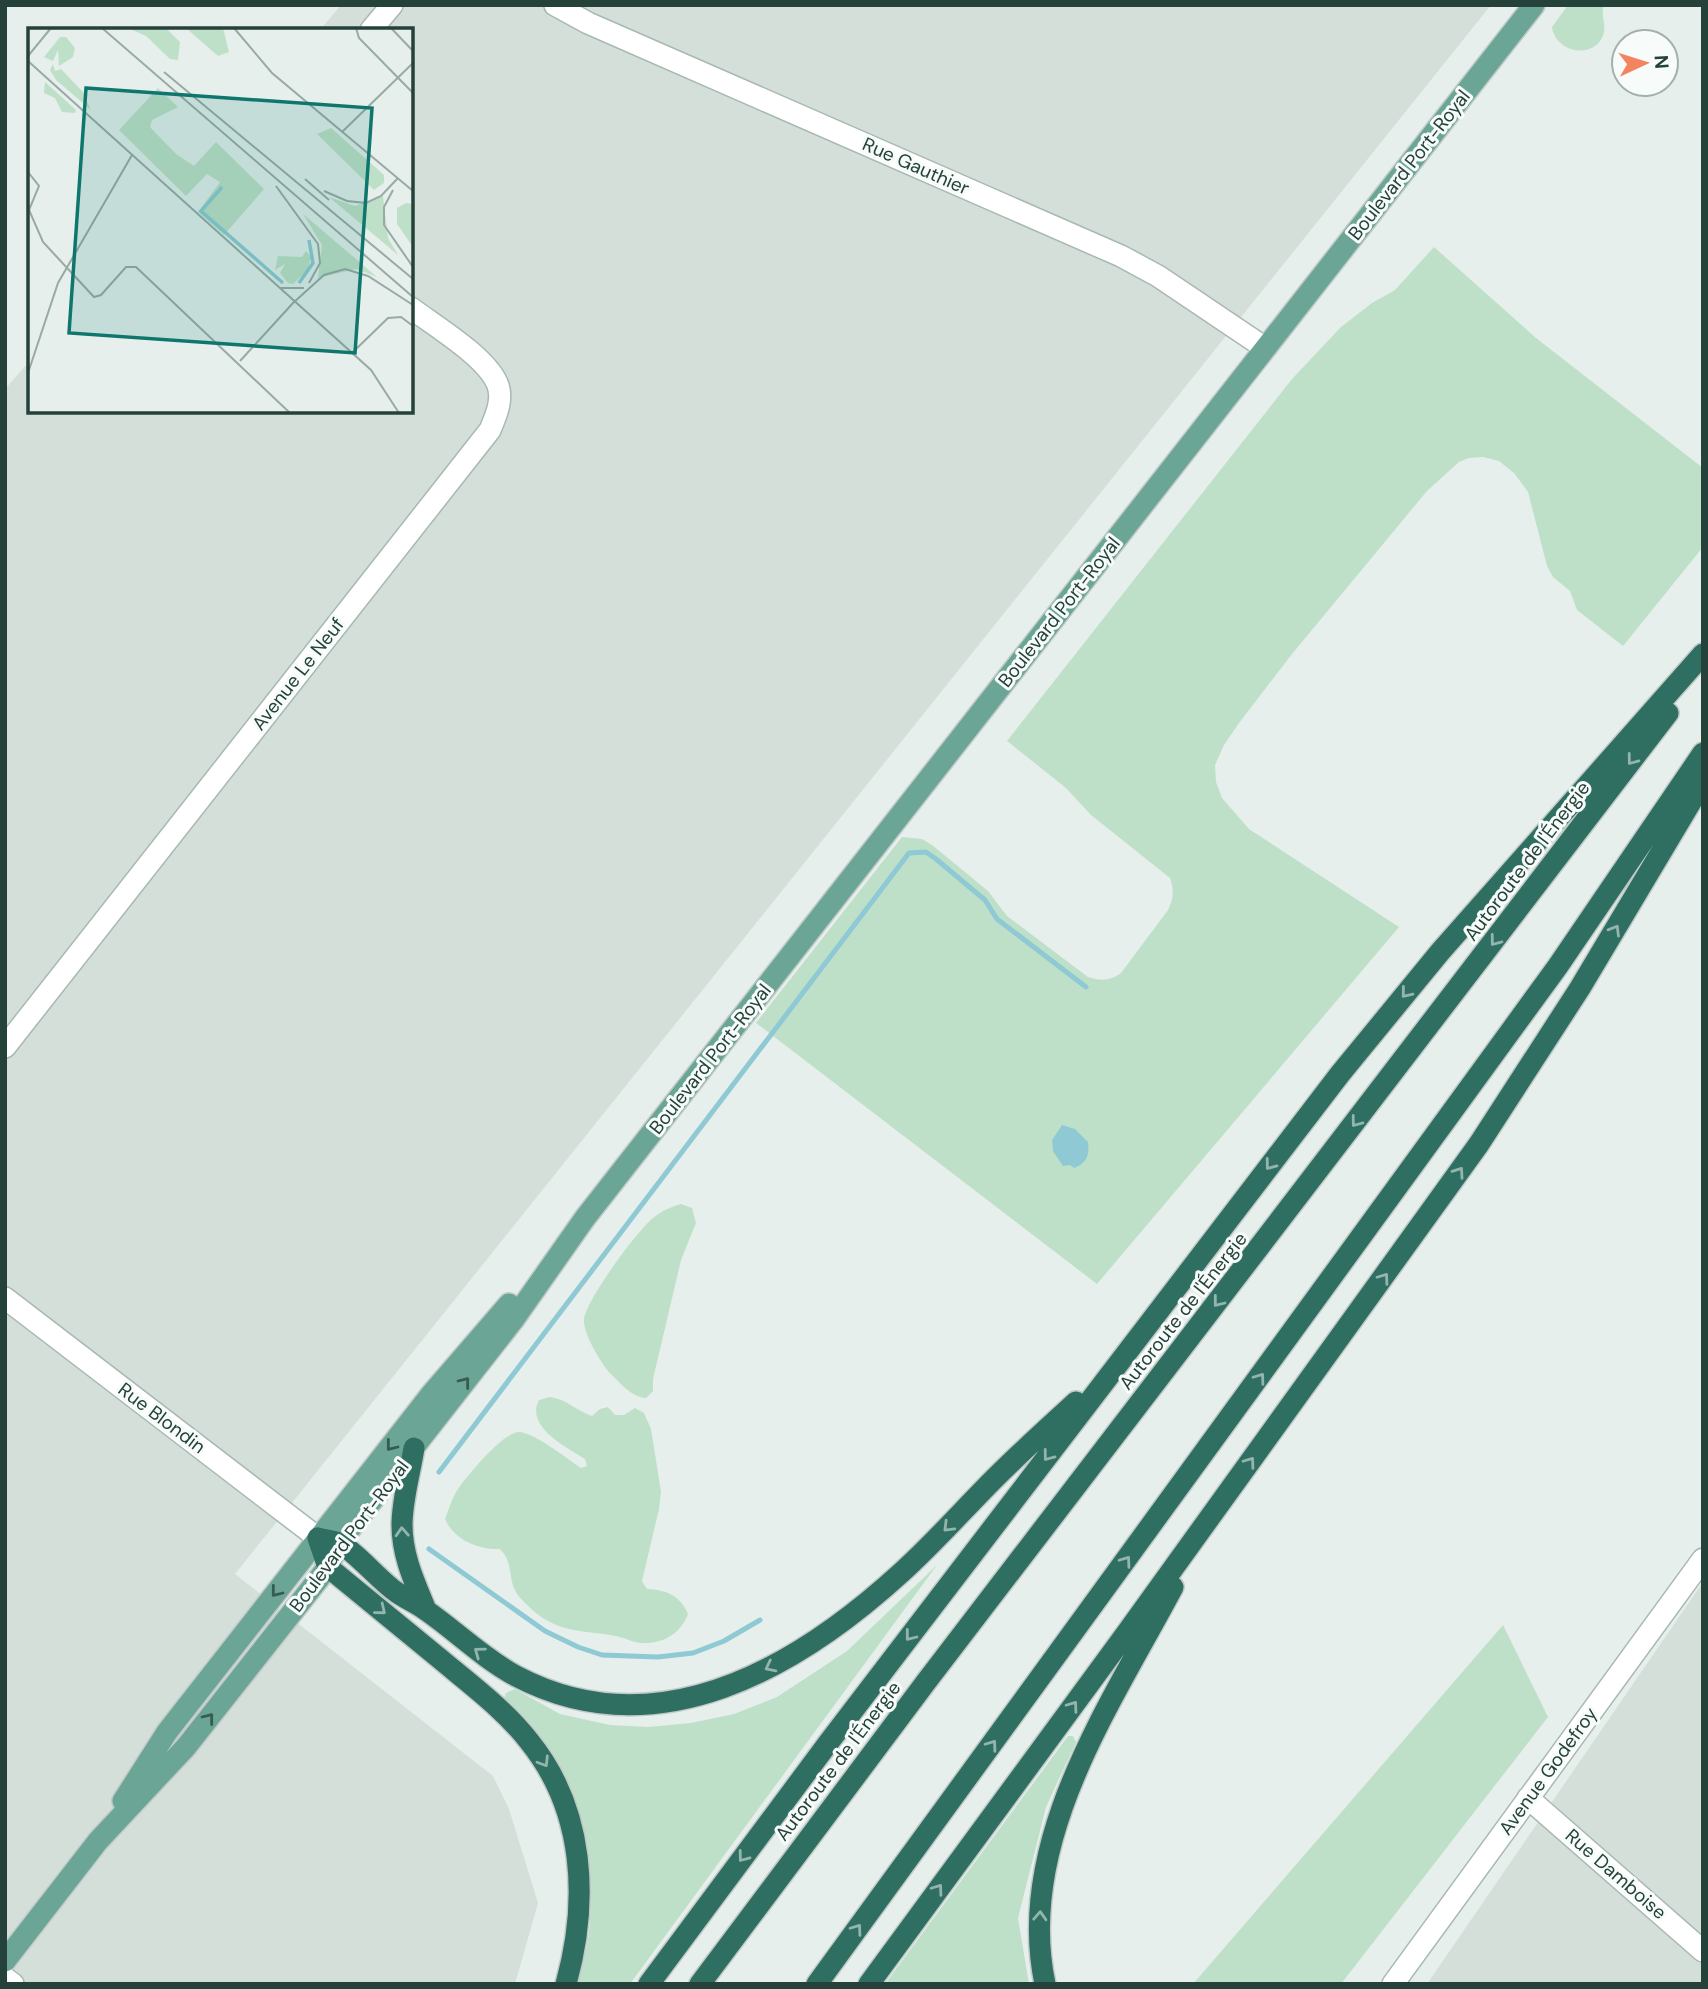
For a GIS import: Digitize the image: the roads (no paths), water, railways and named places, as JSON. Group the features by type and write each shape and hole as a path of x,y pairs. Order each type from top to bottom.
{"highway":[{"path":"649,1984 837,1731 1316,1105 1440,952 1703,654"},
{"name":"Autoroute de l'Énergie","path":"700,1984 926,1682 1703,666"},
{"path":"817,1984 1543,987 1703,753"},
{"path":"869,1984 1420,1228 1501,1112 1580,989 1703,782"},
{"path":"328,1541 477,1651 537,1685 568,1696 610,1704 639,1706 682,1699 718,1689 761,1672 791,1656 858,1610 909,1565 995,1478 1119,1363"},
{"path":"414,1448 403,1510 402,1537 411,1575 426,1611"},
{"path":"1045,1984 1040,1946 1042,1895 1052,1843 1066,1798 1101,1717 1209,1517"},
{"path":"328,1541 328,1567 500,1710 529,1741 549,1769 567,1812 579,1870 577,1930 566,1984"}],"main road":[{"name":"Boulevard Port-Royal","path":"328,1541 433,1392 584,1218 1534,5"},
{"name":"Boulevard Port-Royal","path":"98,1841 167,1732 328,1541 414,1448 514,1319 584,1218"},
{"name":"Boulevard Port-Royal","path":"5,1961 98,1841 186,1747 328,1567"}],"street":[{"path":"373,28 392,5"},
{"name":"Rue Gauthier","path":"555,5 600,29 1121,256 1199,302 1265,348"},
{"name":"Avenue Le Neuf","path":"5,1046 490,430 499,409 499,385 483,363 413,310"},
{"name":"Rue Blondin","path":"5,1298 328,1541"},
{"name":"Avenue Godefroy","path":"1393,1984 1703,1559"},
{"name":"Rue Damboise","path":"1528,1798 1703,1951"},
{"path":"5,1978 13,1984"}],"water":[{"path":"1062,1125 1075,1129 1088,1142 1086,1158 1074,1168 1070,1165 1063,1166 1053,1151 1052,1140"}],"waterway":[{"path":"439,1472 909,853 926,852 936,859 985,900 997,919 1086,987"},
{"path":"429,1549 545,1631 602,1655 658,1657 693,1653 724,1641 760,1620"}]}
